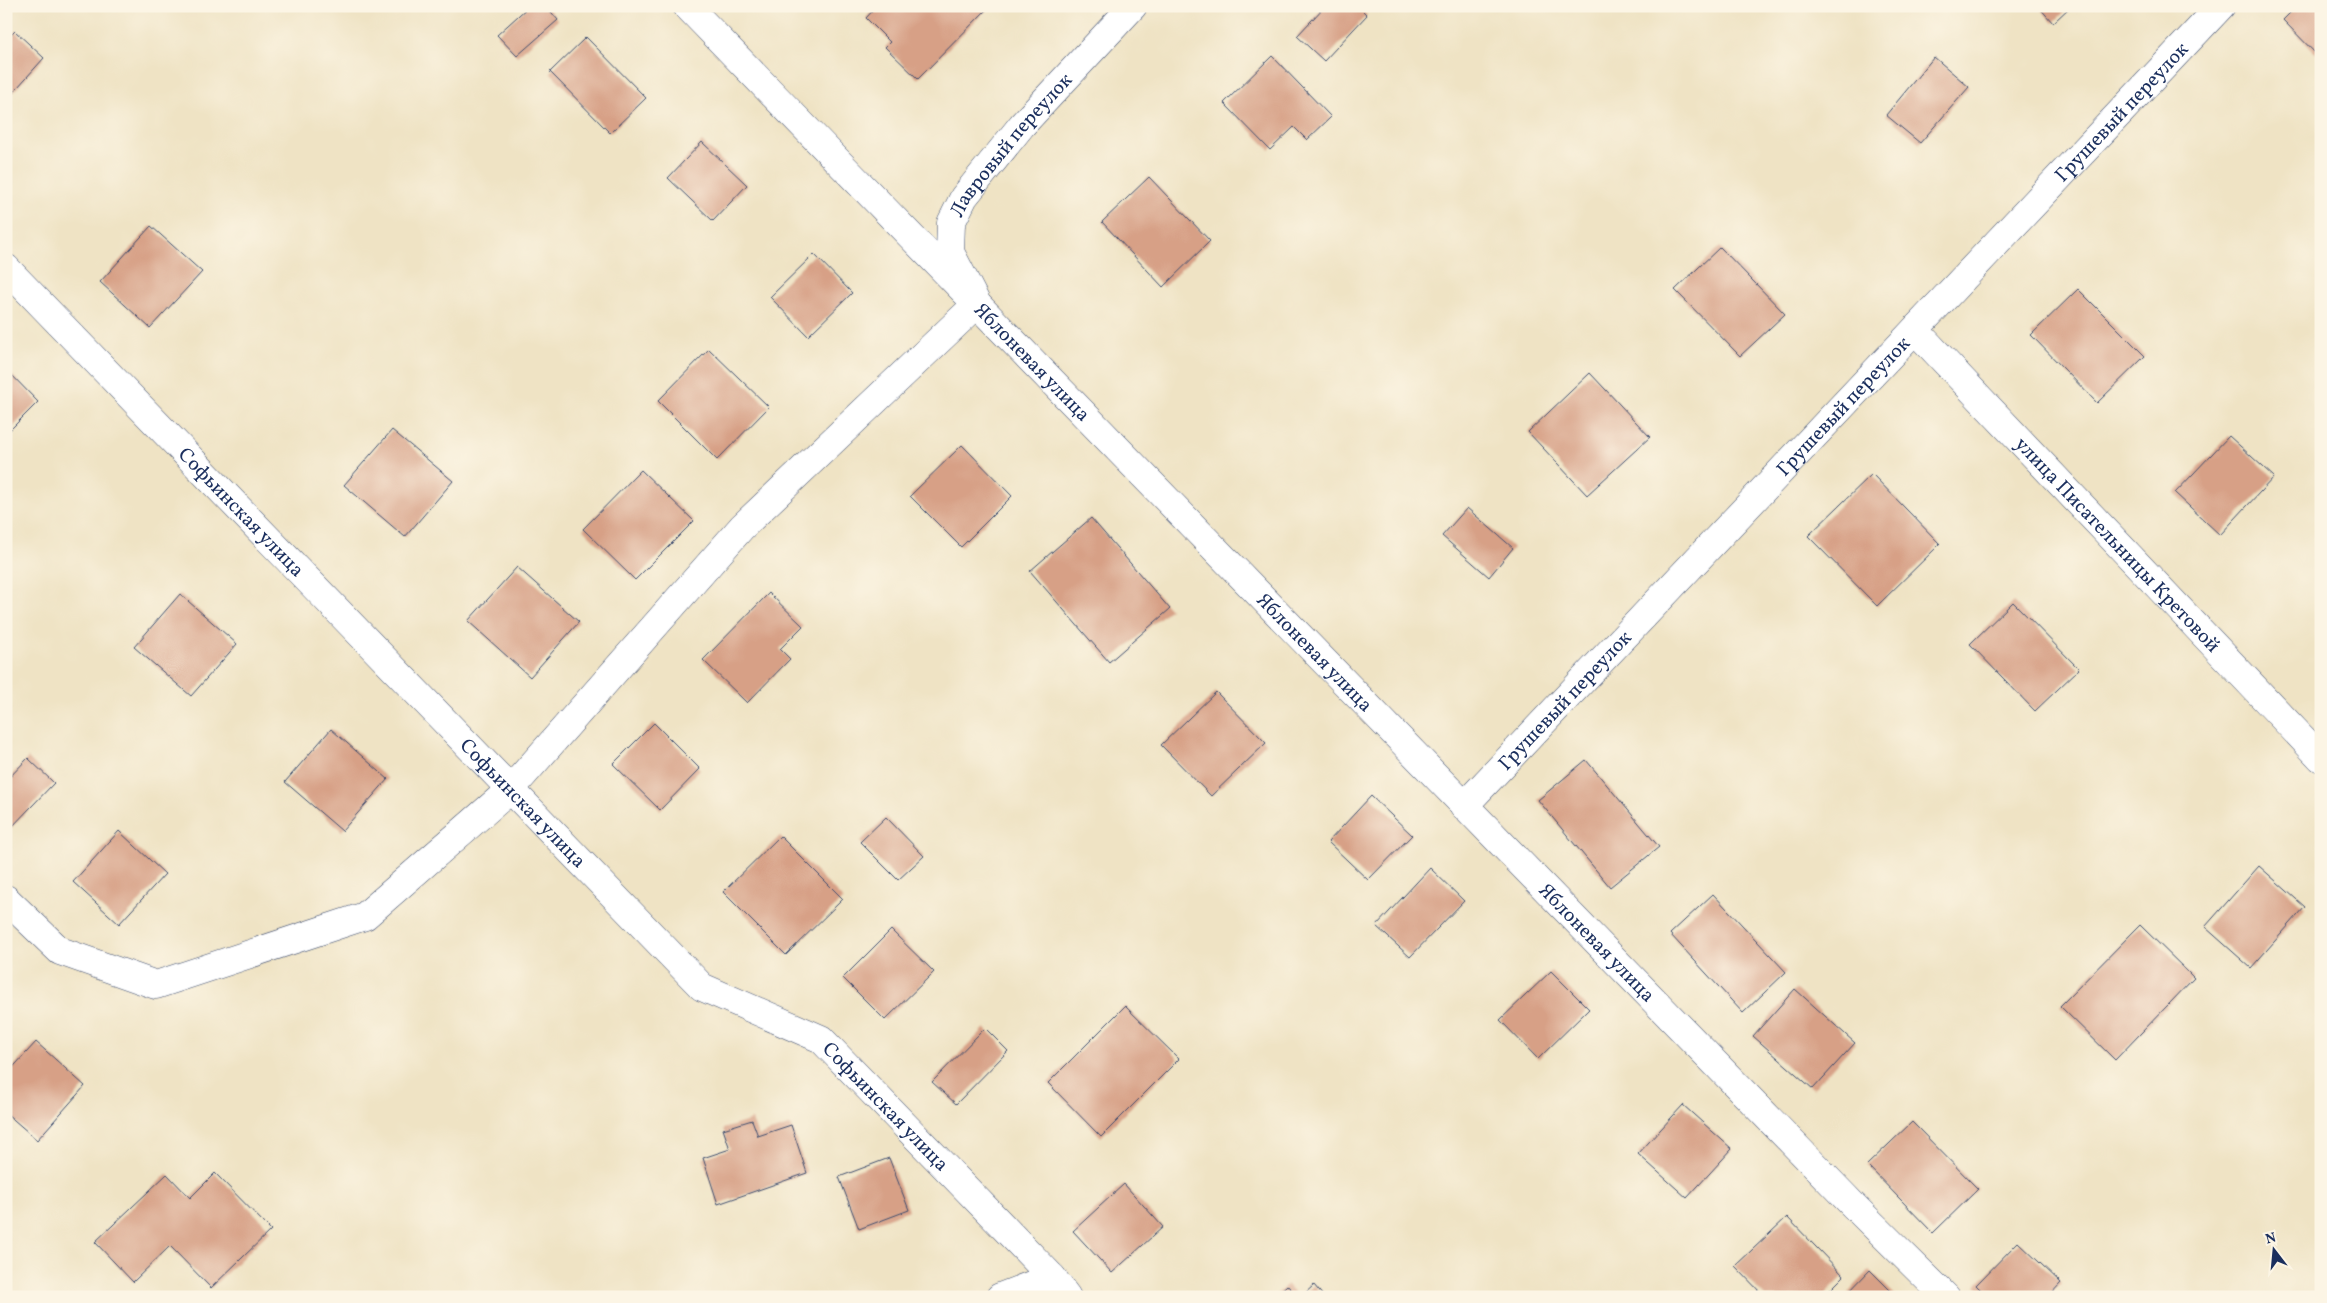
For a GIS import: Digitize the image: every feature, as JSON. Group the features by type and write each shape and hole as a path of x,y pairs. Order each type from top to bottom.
{"street":[{"name":"Яблоневая улица","path":"687,6 1854,1206 1946,1297"},
{"name":"Лавровый переулок","path":"977,304 950,252 951,223 964,197 1022,125 1133,6"},
{"name":"Грушевый переулок","path":"1464,806 2221,6"},
{"name":"Софьинская улица","path":"6,268 702,987 821,1039 1060,1287"},
{"path":"6,898 60,951 156,985 365,916 511,788 742,527 977,304"},
{"name":"улица Писательницы Кретовой","path":"1915,330 2321,758"},
{"path":"1000,1297 1060,1287"}],"building":[{"path":"529,6 546,6 558,20 517,56 497,35"},
{"path":"877,6 990,6 918,79 885,47 890,42 866,18"},
{"path":"1325,6 1358,6 1367,15 1324,61 1297,36"},
{"path":"2038,6 2071,6 2053,23"},
{"path":"2297,6 2321,6 2321,59 2283,20"},
{"path":"15,31 44,58 8,98 6,96 6,40"},
{"path":"586,37 646,98 610,133 550,72"},
{"path":"1272,56 1331,117 1307,140 1294,127 1270,150 1224,103"},
{"path":"1934,57 1969,87 1920,143 1886,115"},
{"path":"702,142 747,185 713,221 668,178"},
{"path":"1149,177 1210,241 1163,287 1102,222"},
{"path":"151,226 202,272 150,328 100,282"},
{"path":"1720,247 1785,314 1740,356 1675,290"},
{"path":"814,254 852,293 808,336 770,297"},
{"path":"2078,289 2145,356 2097,403 2031,335"},
{"path":"709,349 769,407 717,460 658,401"},
{"path":"6,369 38,402 6,434"},
{"path":"1590,373 1650,437 1587,495 1528,432"},
{"path":"392,430 453,481 405,537 344,485"},
{"path":"2229,436 2274,477 2220,535 2175,493"},
{"path":"962,445 1012,496 961,547 910,496"},
{"path":"641,470 694,521 635,580 583,529"},
{"path":"1872,474 1940,544 1877,606 1808,536"},
{"path":"1467,508 1513,548 1489,577 1442,536"},
{"path":"1091,518 1170,609 1109,662 1030,571"},
{"path":"517,567 579,622 530,677 468,621"},
{"path":"769,593 803,626 780,649 790,659 747,703 703,660"},
{"path":"180,594 237,644 191,696 134,647"},
{"path":"2013,602 2079,669 2035,711 1970,644"},
{"path":"1216,692 1266,743 1211,796 1161,745"},
{"path":"654,723 700,769 660,810 613,764"},
{"path":"331,729 388,779 342,831 285,782"},
{"path":"28,758 54,783 9,830 6,827 6,781"},
{"path":"1586,760 1659,847 1610,887 1538,800"},
{"path":"1371,796 1412,835 1368,880 1328,842"},
{"path":"886,817 924,856 898,880 860,842"},
{"path":"119,831 165,874 119,924 73,882"},
{"path":"780,836 843,899 786,955 723,892"},
{"path":"2259,866 2305,907 2251,968 2205,927"},
{"path":"1430,868 1464,901 1410,957 1376,926"},
{"path":"1713,894 1786,972 1743,1013 1670,934"},
{"path":"2140,925 2194,978 2115,1060 2060,1006"},
{"path":"891,930 934,972 885,1020 843,978"},
{"path":"1551,971 1589,1009 1538,1059 1500,1020"},
{"path":"1795,989 1855,1043 1813,1089 1753,1036"},
{"path":"1125,1006 1179,1059 1101,1137 1048,1083"},
{"path":"985,1028 1008,1051 956,1104 932,1082"},
{"path":"36,1042 85,1086 37,1140 6,1113 6,1075"},
{"path":"1683,1105 1732,1149 1687,1198 1638,1154"},
{"path":"752,1120 758,1136 791,1125 807,1173 718,1204 703,1158 730,1149 723,1129"},
{"path":"1912,1122 1978,1189 1933,1233 1867,1165"},
{"path":"889,1158 909,1210 859,1229 839,1177"},
{"path":"215,1173 271,1230 211,1288 170,1246 133,1282 95,1242 167,1174 190,1198"},
{"path":"1124,1184 1163,1227 1112,1273 1073,1231"},
{"path":"1787,1217 1844,1276 1823,1297 1765,1297 1735,1266"},
{"path":"2018,1242 2061,1283 2048,1297 1988,1297 1976,1285"},
{"path":"1870,1270 1897,1297 1844,1297"},
{"path":"1287,1285 1298,1297 1274,1297"},
{"path":"1314,1285 1324,1297 1301,1297"}]}
